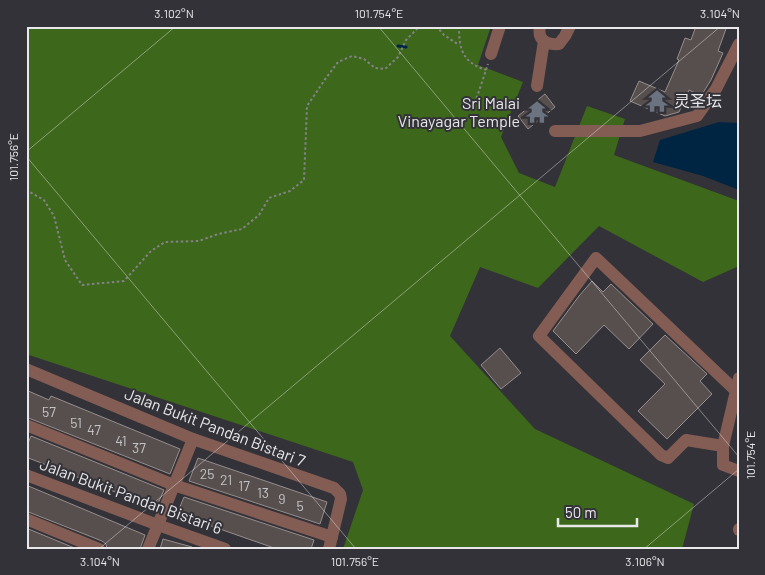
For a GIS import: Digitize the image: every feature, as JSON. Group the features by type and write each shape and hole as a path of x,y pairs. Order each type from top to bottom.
{"street":[{"path":"491,54 500,26"},
{"path":"540,26 539,34 550,45 559,44 570,26"},
{"path":"538,86 544,41"},
{"path":"555,131 640,131 697,116 716,88 739,44"},
{"path":"723,446 686,440 668,458 661,455 539,336 596,258 737,384 735,413 723,446 723,465 739,471"},
{"name":"Jalan Bukit Pandan Bistari 7","path":"26,369 193,439 334,488 341,498 330,543"},
{"path":"26,425 174,485 330,543"},
{"path":"148,549 193,439"},
{"name":"Jalan Bukit Pandan Bistari 6","path":"26,475 225,549"},
{"path":"26,519 99,549"}],"path":[{"path":"26,190 44,200 54,216 65,260 82,285 124,281 151,251 165,242 199,241 218,234 242,229 259,215 268,198 290,191 304,180 307,106 338,62 352,56 364,59 375,68 385,69 398,57 406,40 420,26"},
{"path":"436,26 444,35 459,45"},
{"path":"459,26 459,45 462,52 476,67 486,70"},
{"path":"476,104 491,54"}],"green space":[{"path":"26,26 491,26 478,65 523,82 501,137 519,173 555,187 587,106 625,119 614,155 739,201 739,266 703,282 599,226 538,288 480,267 450,336 535,429 694,504 682,549 343,549 363,490 353,462 26,354"}],"water":[{"path":"719,122 739,123 739,190 703,176 653,162 660,140"}],"building":[{"path":"696,26 727,26 718,51 723,53 711,80 701,96 689,90 679,112 665,116 630,101 639,81 665,92 679,60 677,59 685,38 691,40"},
{"name":"Sri Malai Vinayagar Temple","path":"545,94 555,107 528,129 518,116"},
{"path":"592,281 603,292 611,284 653,324 629,349 604,325 576,354 553,331"},
{"path":"665,335 707,374 700,381 712,394 667,439 638,411 665,384 640,360"},
{"path":"500,348 521,373 501,389 481,365"},
{"path":"26,390 49,400 51,396 180,449 170,474 26,417"},
{"path":"31,436 164,490 156,508 26,457 26,448"},
{"path":"198,458 327,502 320,524 189,481"},
{"path":"26,485 145,535 140,549 107,549 106,544 102,541 26,511"},
{"path":"184,497 314,540 311,549 277,549 177,514"},
{"path":"26,528 77,549 26,549"},
{"path":"163,539 192,547 192,549 160,549"}],"waterway":[{"path":"398,46 406,47"}],"place":[{"name":"灵圣坛","path":"657,101"},
{"name":"Sri Malai Vinayagar Temple","path":"537,112"}]}
